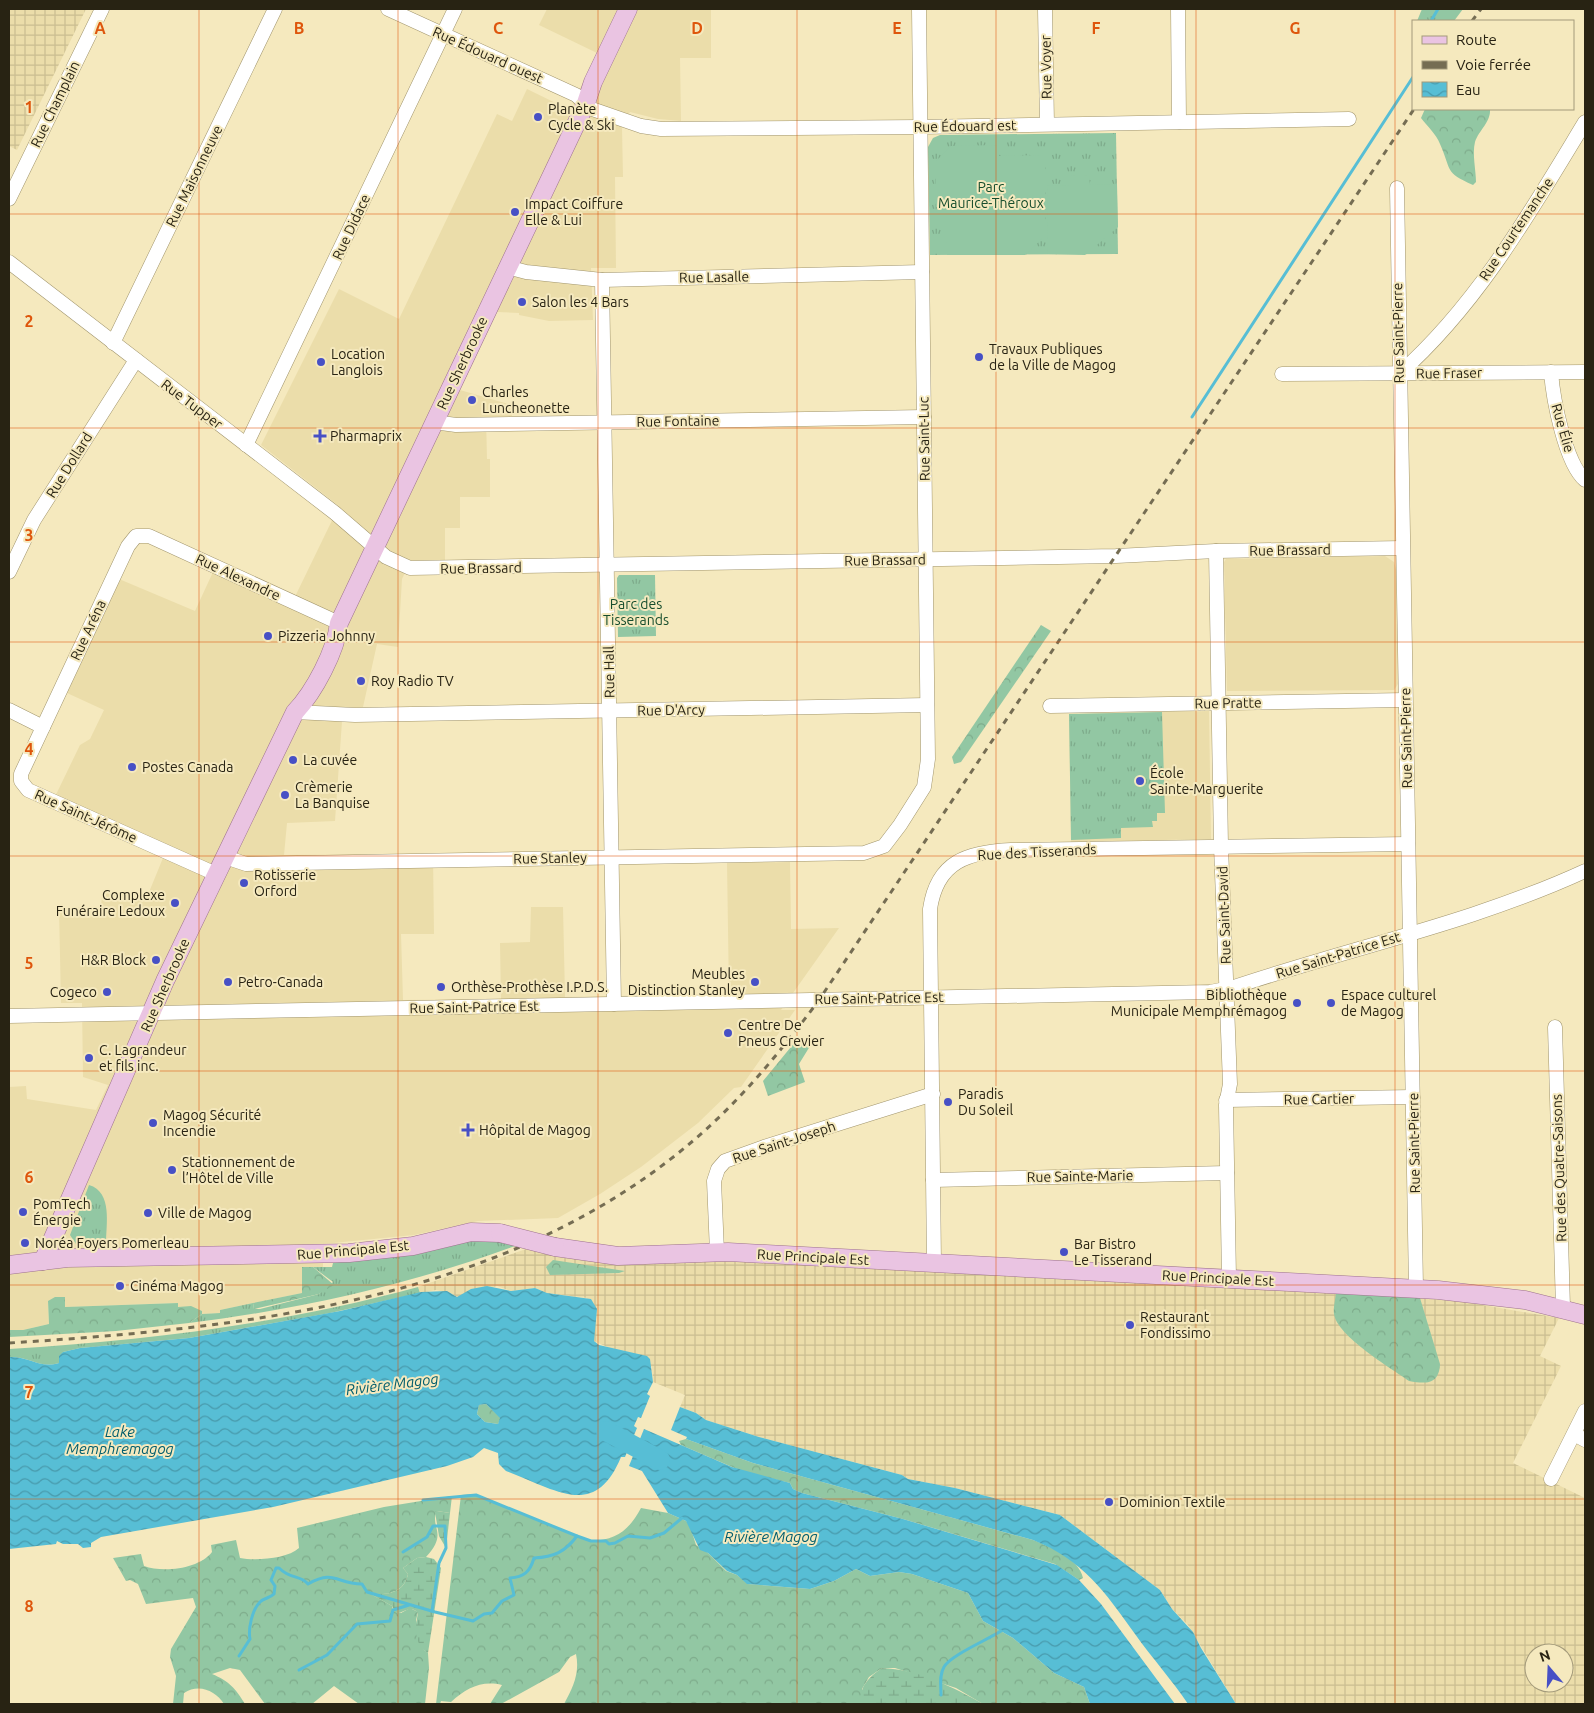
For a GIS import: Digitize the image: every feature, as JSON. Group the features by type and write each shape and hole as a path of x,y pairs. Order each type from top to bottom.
{"main road":[{"name":"Rue Sherbrooke","path":"44,1261 106,1114 153,1014 166,981 295,712 308,698 337,636 339,623 374,547 586,103 593,82 628,9"},
{"name":"Rue Sherbrooke","path":"586,103 605,80 641,9"},
{"name":"Rue Principale Est","path":"9,1265 74,1258 340,1254 413,1246 471,1232 500,1233 555,1246 618,1256 717,1252 1416,1288 1481,1294 1563,1308 1585,1315"}],"street":[{"name":"Rue Champlain","path":"9,198 102,9"},
{"name":"Rue Maisonneuve","path":"113,343 275,9"},
{"name":"Rue Édouard ouest","path":"388,9 576,95 586,103"},
{"name":"Rue Didace","path":"246,445 455,9"},
{"name":"Rue Saint-Luc","path":"876,851 888,842 924,787 928,759 919,9"},
{"name":"Rue Voyer","path":"1045,9 1046,124"},
{"path":"1178,9 1179,122"},
{"name":"Rue Édouard est","path":"586,103 595,110 654,128 920,127 1350,119"},
{"name":"Rue Courtemanche","path":"1399,374 1417,358 1497,262 1585,122"},
{"name":"Rue Saint-Pierre","path":"1397,188 1416,1288"},
{"name":"Rue Tupper","path":"9,262 349,524 374,547"},
{"name":"Rue Lasalle","path":"507,267 526,272 602,280 922,272"},
{"name":"Rue Hall","path":"602,280 614,1004"},
{"name":"Rue Dollard","path":"9,572 31,525 136,360"},
{"name":"Rue Élie","path":"1552,372 1557,412 1576,469 1585,480"},
{"name":"Rue Fraser","path":"1282,374 1585,372"},
{"name":"Rue Fontaine","path":"434,422 456,425 924,417"},
{"name":"Rue Alexandre","path":"136,536 150,536 339,623"},
{"name":"Rue Aréna","path":"43,727 128,546 136,536"},
{"name":"Rue Brassard","path":"374,547 401,565 419,569 1116,556 1216,551 1402,548"},
{"name":"Rue Saint-David","path":"1216,551 1221,846 1230,1084 1226,1100 1229,1278"},
{"name":"Rue Pratte","path":"1050,706 1406,700"},
{"name":"Rue D'Arcy","path":"295,712 348,715 927,705"},
{"path":"9,710 43,727"},
{"name":"Rue Saint-Jérôme","path":"43,727 21,774 21,782 25,788 216,874"},
{"name":"Rue des Tisserands","path":"934,1262 930,917 933,894 946,871 967,856 982,852 1011,850 1408,844"},
{"name":"Rue Stanley","path":"225,857 246,864 864,853 876,851"},
{"name":"Rue Saint-Patrice Est","path":"9,1016 1204,992 1227,989 1410,933 1527,895 1585,871"},
{"name":"Rue des Quatre-Saisons","path":"1556,1027 1563,1308"},
{"name":"Rue Saint-Joseph","path":"717,1252 714,1181 718,1168 725,1161 933,1094"},
{"name":"Rue Cartier","path":"1226,1100 1413,1097"},
{"name":"Rue Sainte-Marie","path":"933,1180 1227,1173"},
{"path":"1551,1479 1580,1437 1585,1410"}],"shaded area":[{"path":"9,9 86,9 17,150 9,146"},
{"path":"547,9 711,9 711,58 680,58 681,121 658,119 630,112 622,128 623,177 615,177 616,268 591,268 593,320 549,321 519,315 519,313 497,312 460,390 512,405 512,416 486,417 487,459 490,459 490,497 460,497 460,528 445,528 445,562 411,560 402,579 398,647 377,644 363,707 343,707 335,821 287,823 284,855 433,854 434,934 401,934 403,1000 501,999 500,943 530,942 531,907 563,907 565,997 729,994 727,863 790,862 791,929 839,928 781,1010 795,1010 741,1087 734,1088 698,1123 641,1167 600,1194 558,1218 478,1221 414,1235 323,1244 323,1267 302,1267 302,1293 220,1310 220,1313 202,1314 202,1311 178,1307 177,1303 65,1307 48,1302 49,1324 23,1330 9,1330 9,1087 26,1086 27,1099 96,1110 108,1085 83,1077 82,1003 61,1003 59,907 101,908 102,893 147,897 163,858 50,807 80,745 90,739 104,710 67,693 119,579 195,611 213,572 290,607 339,506 261,445 339,289 399,319 497,114 512,121 527,89 570,110 597,53 539,25"},
{"path":"1385,556 1394,562 1396,569 1398,684 1394,690 1227,691 1224,562 1226,559"},
{"name":"École Sainte-Marguerite","path":"1209,711 1211,839 1071,842 1069,714"},
{"path":"526,1249 566,1258 624,1265 715,1261 759,1262 1336,1291 1465,1302 1559,1318 1540,1356 1561,1366 1513,1463 1585,1498 1585,1704 1236,1704 1188,1625 1172,1609 1160,1590 1060,1515 955,1488 908,1479 902,1475 759,1437 706,1420 696,1413 680,1407 685,1395 653,1382 652,1367 594,1341 587,1298 547,1293 535,1288 511,1291 497,1286 457,1297 450,1293 436,1290 420,1293 418,1287"}],"green space":[{"path":"1422,9 1463,9 1455,20 1417,20"},
{"path":"1425,110 1490,110 1489,118 1475,142 1476,182 1473,185 1457,177 1450,170 1438,140 1421,118"},
{"name":"Parc Maurice-Théroux","path":"1116,133 1118,254 930,255 928,147 933,138 940,135"},
{"path":"997,145 997,156 1045,155 1045,236 1025,255 947,255 947,207 936,207 936,161 951,146"},
{"path":"1089,175 1090,185 1117,184 1118,227 1085,255 1048,254 1047,186 1071,185 1071,176"},
{"name":"Parc des Tisserands","path":"619,575 655,575 656,636 618,637 617,578"},
{"path":"1041,625 1051,631 961,762 954,764 952,757"},
{"name":"École Sainte-Marguerite","path":"1162,712 1165,813 1157,813 1157,821 1152,821 1153,827 1121,828 1121,838 1071,840 1069,714"},
{"path":"815,1038 799,1064 805,1082 768,1096 763,1081 795,1042"},
{"path":"89,1185 102,1194 105,1202 107,1219 106,1244 76,1244 70,1235"},
{"path":"472,1240 493,1240 515,1246 435,1273 354,1294 272,1311 189,1323 202,1314 220,1313 220,1310 253,1303 254,1309 260,1309 319,1294 333,1282 313,1267 332,1267 333,1263"},
{"path":"553,1260 625,1271 619,1273 550,1275 546,1267"},
{"path":"302,1267 313,1267 334,1285 319,1294 254,1309 253,1303 302,1293"},
{"path":"418,1287 420,1293 330,1313 189,1338 80,1348 63,1352 59,1363 45,1364 23,1358 9,1357 9,1349 113,1341 266,1321 367,1300"},
{"path":"1336,1291 1420,1298 1440,1364 1437,1376 1430,1382 1409,1381 1354,1341 1337,1323 1334,1314"},
{"path":"55,1297 65,1297 65,1307 178,1303 178,1307 191,1306 202,1311 202,1314 189,1323 116,1331 9,1337 9,1330 23,1330 49,1324 48,1301"},
{"path":"486,1404 501,1418 498,1424 485,1422 477,1414 479,1405"},
{"path":"686,1439 753,1463 1033,1540 1070,1559 1076,1565 1083,1578 1079,1580 1055,1564 903,1519 802,1493 793,1489 790,1483 744,1472 681,1445 679,1441"},
{"path":"472,1494 591,1541 608,1539 615,1536 627,1528 641,1508 668,1513 686,1521 690,1526 696,1545 708,1553 726,1571 737,1575 748,1584 810,1589 834,1581 856,1569 870,1576 899,1572 912,1574 968,1593 983,1621 1013,1638 1054,1673 1084,1687 1090,1704 983,1704 956,1688 895,1668 882,1668 869,1677 862,1689 862,1704 564,1704 575,1680 577,1668 576,1654 570,1657 559,1672 501,1704 490,1704 502,1685 481,1684 468,1689 451,1702 441,1701 440,1704 436,1704 461,1495"},
{"path":"452,1496 450,1513 437,1511 435,1522 437,1536 433,1549 426,1557 417,1558 403,1568 408,1574 403,1585 394,1592 382,1594 369,1593 392,1606 393,1610 401,1613 410,1608 418,1612 416,1620 424,1650 428,1653 429,1668 425,1704 359,1704 334,1686 312,1704 265,1704 240,1670 230,1668 212,1674 232,1686 245,1704 224,1704 212,1692 195,1689 184,1693 183,1704 173,1704 176,1676 170,1657 171,1649 196,1607 193,1598 146,1604 138,1584 130,1580 126,1581 113,1558 141,1554 144,1566 161,1569 180,1568 190,1566 206,1558 212,1552 211,1545 236,1540 240,1558 262,1559 279,1557 294,1552 299,1548 297,1528 384,1507"},
{"path":"435,1512 450,1513 446,1548 439,1536"},
{"path":"426,1557 434,1559 441,1568 428,1653 423,1650 418,1641 416,1624 418,1613 415,1610 410,1609 396,1613 392,1606 367,1592 381,1594 398,1590 403,1586 408,1574 403,1568 417,1558"},
{"path":"882,1668 921,1675 947,1685 983,1704 862,1704 861,1693 863,1688 869,1679"}],"water":[{"name":"Lake Memphremagog","path":"487,1286 511,1291 535,1288 547,1293 591,1299 597,1309 594,1341 599,1345 647,1356 650,1359 653,1382 647,1394 650,1396 641,1418 638,1417 634,1426 637,1428 625,1457 621,1457 611,1476 599,1488 587,1494 573,1495 558,1492 506,1471 499,1464 498,1453 484,1448 473,1457 447,1466 273,1507 101,1537 91,1543 91,1547 83,1548 78,1544 63,1544 57,1541 56,1544 9,1549 9,1357 23,1358 46,1364 59,1363 59,1356 63,1352 80,1348 189,1338 340,1311 421,1292 447,1291 457,1297 471,1289","holes":["486,1404 500,1418 498,1424 485,1422 477,1414 479,1405"]},
{"path":"680,1407 696,1413 706,1420 759,1437 902,1475 908,1479 955,1488 1060,1515 1160,1590 1172,1609 1193,1632 1236,1704 1188,1704 1103,1591 1079,1567 1051,1548 1033,1540 753,1463 686,1439 687,1437 671,1430"},
{"name":"Rivière Magog","path":"644,1429 732,1467 790,1483 793,1489 802,1493 903,1519 1057,1565 1079,1580 1101,1604 1175,1704 1090,1704 1084,1687 1054,1673 1013,1638 983,1621 968,1593 912,1574 899,1572 870,1576 856,1569 834,1581 810,1589 747,1584 737,1575 727,1571 708,1553 700,1550 686,1521 668,1513 642,1471 629,1466"}],"waterway":[{"path":"1432,20 1438,9"},
{"path":"1192,417 1412,79"},
{"name":"Rivière Magog","path":"606,1431 660,1460"},
{"path":"423,1500 476,1495 577,1536 591,1541 606,1541 609,1544 628,1536 650,1538 664,1533 682,1518"},
{"path":"403,1552 427,1537 433,1526 445,1526 446,1548 439,1563 432,1611"},
{"path":"239,1656 250,1639 251,1620 257,1605 274,1594 275,1586 271,1580 276,1568 308,1584 330,1577 362,1584 367,1592 473,1621 484,1614 492,1613 502,1601 514,1595 510,1578 526,1573 531,1567 534,1558 558,1553 577,1536"},
{"path":"299,1670 327,1655 357,1624 390,1621 393,1610 409,1605"},
{"path":"941,1695 941,1673 947,1663 1001,1631"}],"railway":[{"path":"1473,20 1481,9"},
{"path":"9,1343 190,1328 280,1315 370,1296 457,1271 541,1238 620,1194 694,1140 745,1091 819,1000 1413,110"}],"place":[{"name":"Planète Cycle & Ski","path":"538,117"},
{"name":"Impact Coiffure Elle & Lui","path":"515,212"},
{"name":"Salon les 4 Bars","path":"522,302"},
{"name":"Travaux Publiques de la Ville de Magog","path":"979,357"},
{"name":"Location Langlois","path":"321,362"},
{"name":"Charles Luncheonette","path":"472,400"},
{"name":"Pharmaprix","path":"320,436"},
{"name":"Pizzeria Johnny","path":"268,636"},
{"name":"Roy Radio TV","path":"361,681"},
{"name":"La cuvée","path":"293,760"},
{"name":"Postes Canada","path":"132,767"},
{"name":"École Sainte-Marguerite","path":"1140,781"},
{"name":"Crèmerie La Banquise","path":"285,795"},
{"name":"Rotisserie Orford","path":"244,883"},
{"name":"Complexe Funéraire Ledoux","path":"175,903"},
{"name":"H&R Block","path":"156,960"},
{"name":"Petro-Canada","path":"228,982"},
{"name":"Meubles Distinction Stanley","path":"755,982"},
{"name":"Orthèse-Prothèse I.P.D.S.","path":"441,987"},
{"name":"Cogeco","path":"107,992"},
{"name":"Bibliothèque Municipale Memphrémagog","path":"1297,1003"},
{"name":"Espace culturel de Magog","path":"1331,1003"},
{"name":"Centre De Pneus Crevier","path":"728,1033"},
{"name":"C. Lagrandeur et fils inc.","path":"89,1058"},
{"name":"Paradis Du Soleil","path":"948,1102"},
{"name":"Magog Sécurité Incendie","path":"153,1123"},
{"name":"Hôpital de Magog","path":"468,1130"},
{"name":"Stationnement de l’Hôtel de Ville","path":"172,1170"},
{"name":"PomTech Énergie","path":"23,1212"},
{"name":"Ville de Magog","path":"148,1213"},
{"name":"Noréa Foyers Pomerleau","path":"25,1243"},
{"name":"Bar Bistro Le Tisserand","path":"1064,1252"},
{"name":"Cinéma Magog","path":"120,1286"},
{"name":"Restaurant Fondissimo","path":"1130,1325"},
{"name":"Dominion Textile","path":"1109,1502"}]}
